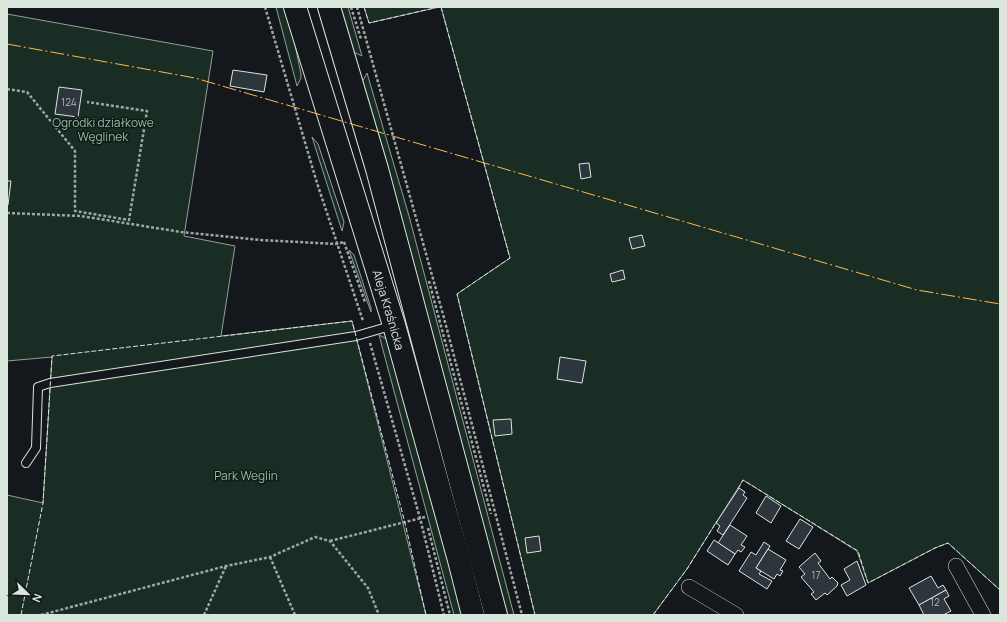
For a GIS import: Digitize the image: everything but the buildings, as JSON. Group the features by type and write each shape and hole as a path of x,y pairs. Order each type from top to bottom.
{"main road":[{"name":"Aleja Kraśnicka","path":"295,7 379,329 457,553 473,615"},
{"name":"Aleja Kraśnicka","path":"330,7 377,169 496,615"}],"street":[{"path":"956,566 983,615"},
{"path":"689,587 736,615"}],"lane":[{"path":"26,463 36,448 38,387 50,383 356,336 379,329"}],"path":[{"path":"265,7 336,244 379,329"},
{"path":"356,7 444,318 522,615"},
{"path":"7,89 27,92 75,151 75,212 129,220 148,111 87,102"},
{"path":"7,213 81,216 181,232 260,240 336,244 344,242 379,329 420,518 444,615"},
{"path":"423,510 450,615"},
{"path":"41,615 226,566 270,557 315,537 330,541 426,517"},
{"path":"330,541 368,588 379,615"},
{"path":"270,557 296,615"},
{"path":"204,615 226,566"}],"green space":[{"path":"276,7 284,7 295,45 301,74 301,78 297,86"},
{"path":"339,7 348,7 362,56 353,52"},
{"path":"364,7 439,7 369,23"},
{"path":"441,7 1000,7 1000,590 948,543 935,548 868,583 857,551 743,480 687,569 653,615 535,615 457,294 510,258"},
{"path":"7,14 213,51 184,236 235,246 221,336 352,321 426,615 7,615 7,495 43,503 52,357 7,361"},
{"path":"367,73 409,216 514,615 506,615 362,82"},
{"path":"312,137 318,144 344,222 342,231"},
{"path":"349,250 354,255 371,312"},
{"path":"379,335 387,339 428,481 462,615 454,615"}],"fence":[{"path":"364,7 369,23 439,7"},
{"path":"441,7 510,258 457,294 535,615"},
{"path":"21,615 43,503 52,356 352,321 405,523 426,615"},
{"path":"738,489 743,480 858,551 868,583 935,548 948,543 1000,590"},
{"path":"653,615 687,569 717,521"}],"power":[{"path":"7,44 195,78 917,290 1000,304"}],"park label":[{"name":"Ogródki działkowe Węglinek","path":"103,129"},
{"name":"Park Weglin","path":"246,475"}]}
